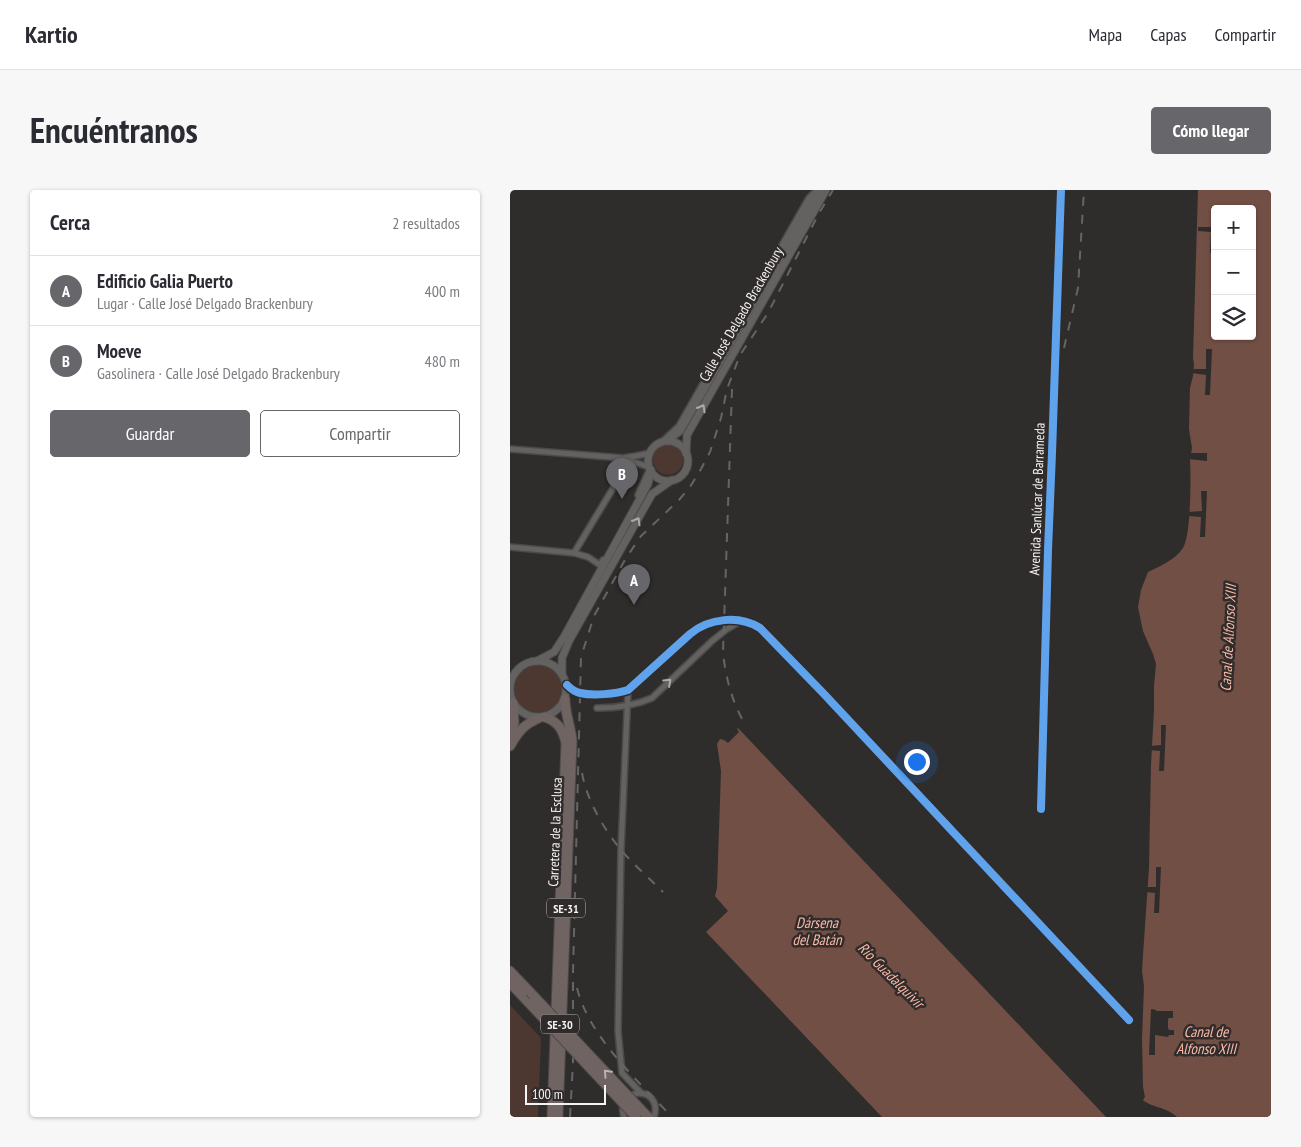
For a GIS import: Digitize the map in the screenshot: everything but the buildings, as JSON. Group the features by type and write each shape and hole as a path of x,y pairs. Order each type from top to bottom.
{"highway":[{"name":"Carretera de la Esclusa","path":"558,1117 572,741 572,734 565,711 565,699"},
{"path":"510,734 514,723 513,703"},
{"path":"510,746 523,727 541,718"},
{"name":"Carretera de la Esclusa","path":"541,718 550,719 556,723 564,735 566,743 552,1117"},
{"name":"SE-30","path":"510,971 648,1117"},
{"name":"SE-30","path":"510,983 636,1117"}],"main road":[{"name":"Calle José Delgado Brackenbury","path":"665,442 680,431 818,190"},
{"name":"Calle José Delgado Brackenbury","path":"686,453 686,435 826,190"},
{"path":"650,468 648,484 564,637 554,652 537,661 526,664 517,670 514,675 510,686 511,697 513,703 522,713 541,718 549,716 558,710 565,699 567,685 562,673 562,658 568,641 652,494 678,477 686,469 688,462 686,453 678,444 665,442 655,446 650,453 648,462 658,478 672,480"},
{"path":"537,661 548,663 562,673"}],"street":[{"name":"Avenida Sanlúcar de Barrameda","path":"1040,809 1061,190"},
{"path":"510,449 623,458 650,468 638,498 600,564 580,609"},
{"path":"623,458 650,453"},
{"path":"574,553 630,460"},
{"path":"510,547 574,553 588,557 600,564"},
{"path":"567,685 573,691 581,693 615,694 628,690 697,628 704,624 724,620 753,624 767,634 824,694 1129,1020"},
{"path":"597,708 627,706 652,698 712,641 727,629 740,622"},
{"path":"628,690 621,850 618,1031 622,1074 641,1093 654,1101 656,1111 654,1117"},
{"path":"624,1117 624,1102 631,1095 641,1093"}],"shaded area":[{"path":"668,445 679,449 683,460 679,471 668,475 657,471 653,460 657,449"},
{"path":"533,665 543,665 552,669 558,675 561,680 561,698 552,709 543,713 533,713 524,709 518,703 514,694 514,684 518,675 524,669"},
{"path":"510,1005 541,1038 538,1117 510,1117"}],"water":[{"name":"Canal de Alfonso XIII","path":"1198,190 1271,190 1271,1117 1177,1117 1143,1100 1145,1097 1143,1087 1144,986 1142,971 1149,868 1151,765 1156,664 1143,631 1138,607 1141,590 1148,572 1176,556 1186,541 1190,506 1190,460 1192,448 1189,429 1190,388 1194,364"},
{"name":"Dársena del Batán","path":"738,728 1106,1117 882,1117 706,932 728,911 715,896 717,888 721,771 717,744 720,739 728,743 739,732"}],"pier":[{"path":"1198,227 1211,227 1211,232 1198,231"},
{"path":"1206,349 1212,349 1210,395 1205,395 1206,375 1192,373 1193,369 1206,369"},
{"path":"1189,453 1207,453 1207,461 1188,459"},
{"path":"1201,491 1207,491 1205,537 1200,537 1201,517 1188,516 1188,512 1202,511"},
{"path":"1161,725 1166,725 1164,771 1159,771 1160,751 1149,750 1150,746 1161,745"},
{"path":"1156,867 1161,867 1159,913 1154,913 1155,893 1145,892 1145,887 1156,887"},
{"path":"1151,1009 1156,1011 1173,1011 1173,1018 1168,1019 1168,1028 1169,1030 1174,1030 1174,1035 1169,1035 1168,1037 1155,1035 1155,1055 1149,1055"}],"railway":[{"path":"570,1117 573,1063 573,972 581,657 594,616 626,558 641,536 690,487 701,469 710,452 721,418 727,389 740,355 768,313 818,215 833,190"},
{"path":"1064,348 1078,288 1084,190"},
{"path":"732,389 723,653 730,690 745,724"},
{"path":"582,773 592,804 608,833 626,856 663,892"},
{"path":"577,988 583,1006 603,1041 630,1073 672,1117"}],"cycle path":[{"path":"1041,809 1061,190"},
{"path":"567,685 578,693 585,694 617,693 628,690 690,634 706,624 734,620 743,621 760,628 1129,1020"}],"place":[{"name":"Moeve","path":"622,499"},
{"name":"Edificio Galia Puerto","path":"634,605"}],"water label":[{"name":"Río Guadalquivir","path":"891,975"}]}
